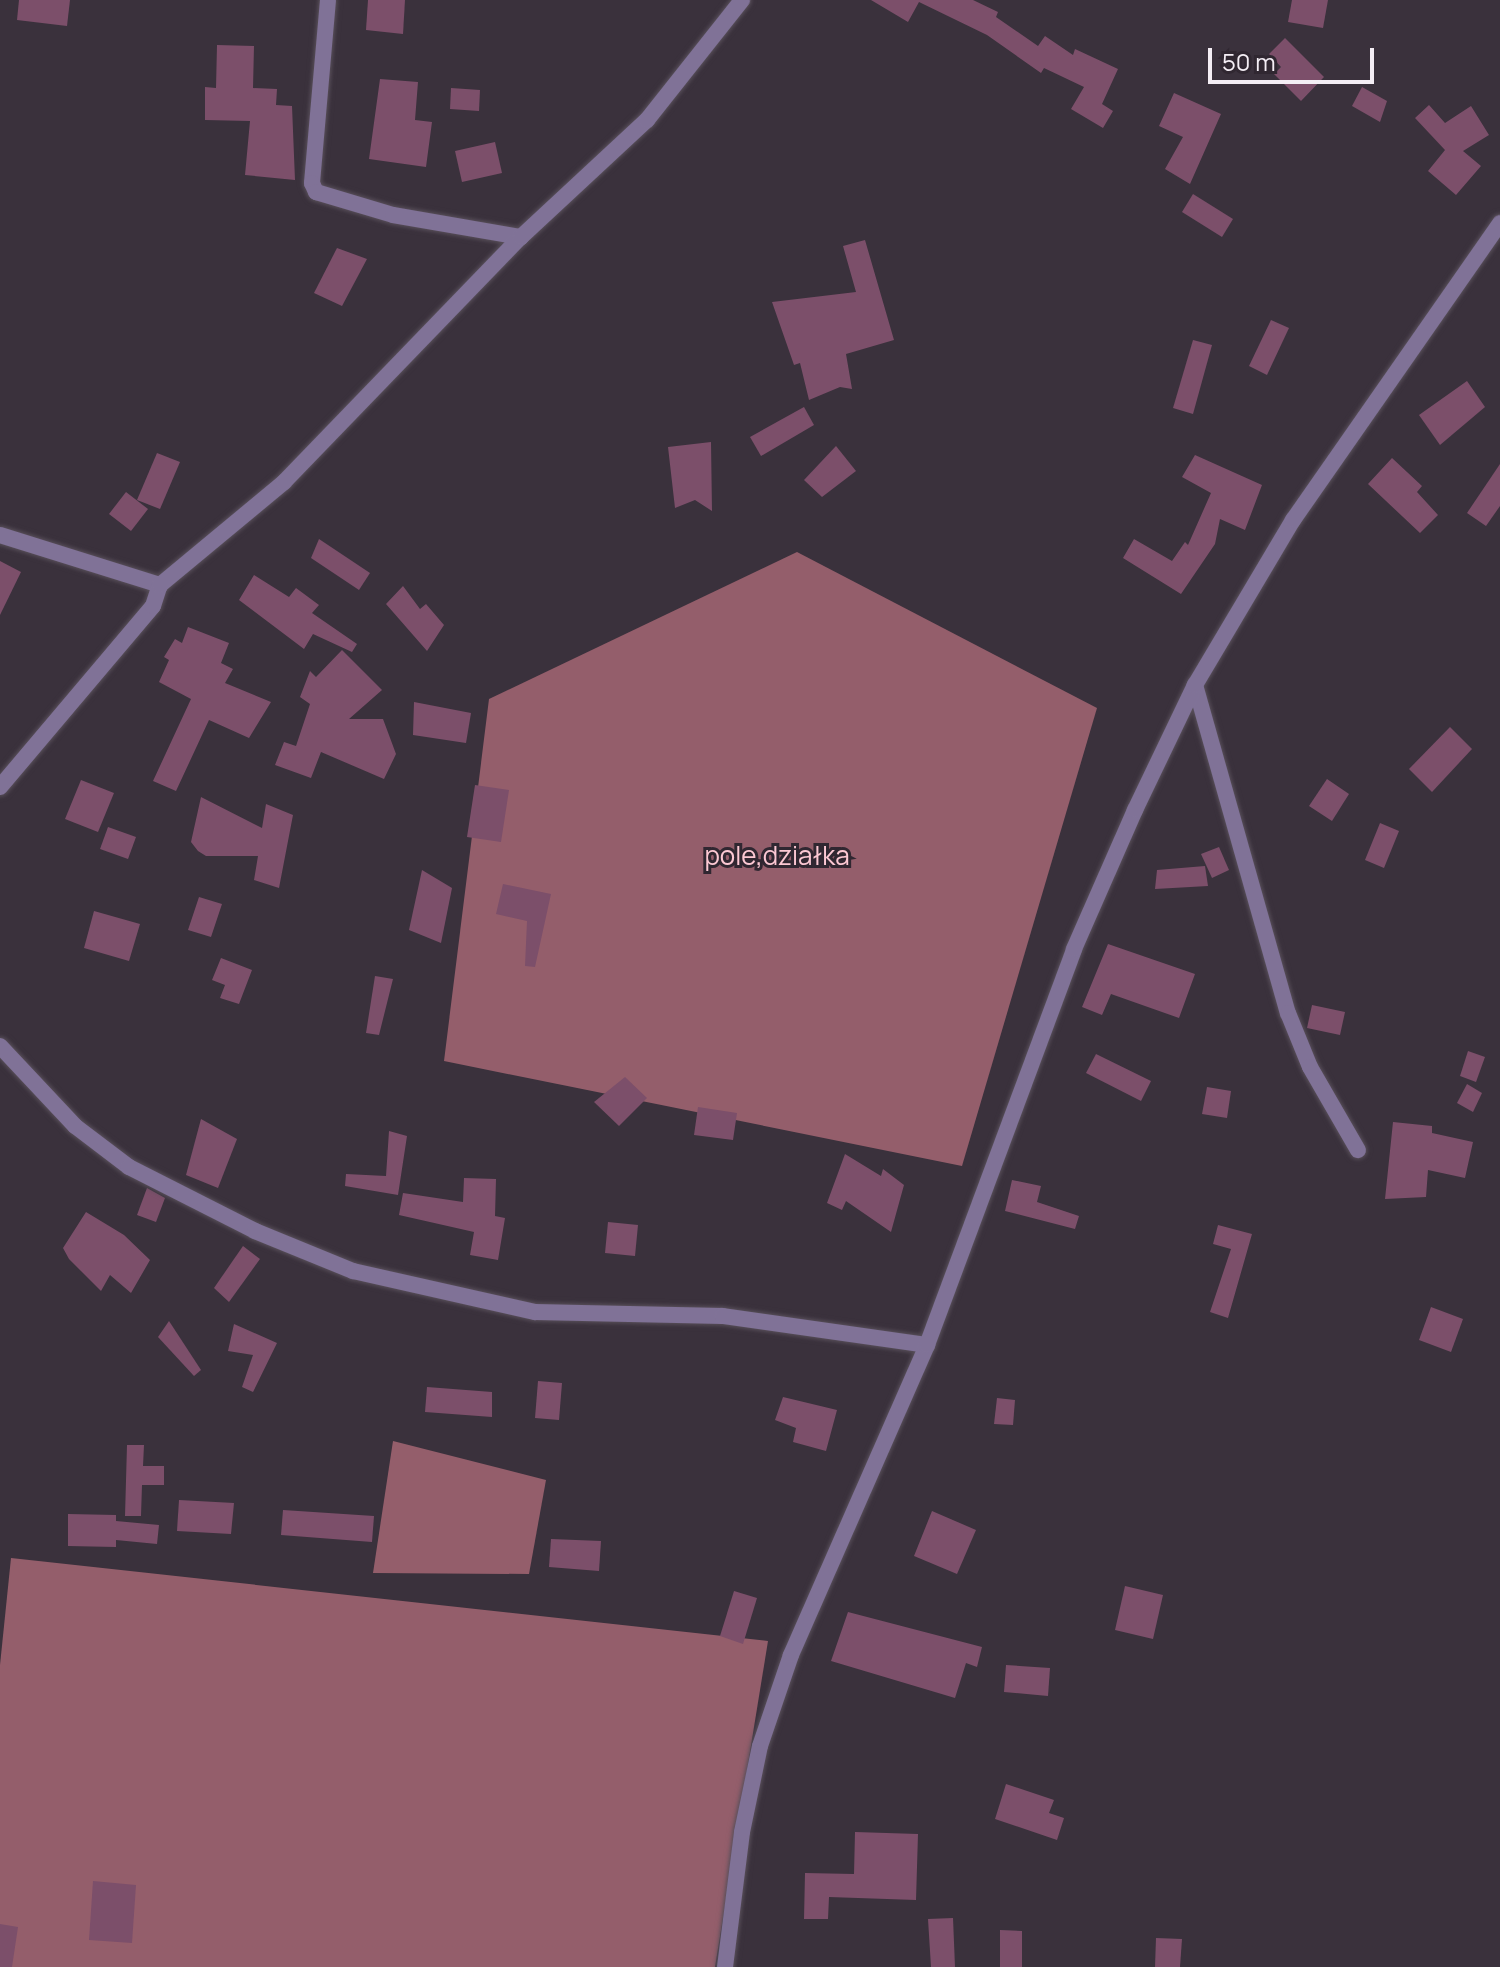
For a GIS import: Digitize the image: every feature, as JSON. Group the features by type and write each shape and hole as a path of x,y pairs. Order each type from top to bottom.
{"street":[{"path":"328,0 312,183 316,192 393,215 521,237"},
{"path":"0,787 153,606 160,585 284,482 521,237 647,120 742,0"},
{"path":"725,1967 742,1832 760,1746 791,1655 927,1345 1074,949 1195,685 1293,520 1500,223"},
{"path":"0,535 160,585"},
{"path":"1195,685 1288,1013 1310,1067 1358,1150"},
{"path":"0,1046 75,1126 129,1167 255,1231 353,1271 535,1312 723,1316 927,1345"}],"green space":[{"name":"pole,działka","path":"797,552 1097,708 962,1166 444,1061 489,699"},
{"path":"393,1441 546,1480 529,1574 373,1573"},
{"path":"11,1558 768,1641 715,1967 0,1967 0,1665"}],"building":[{"path":"19,0 70,0 67,26 17,20"},
{"path":"368,0 405,0 403,34 366,30"},
{"path":"871,0 973,0 998,12 996,17 1038,46 1045,36 1073,55 1075,49 1118,69 1102,104 1113,111 1103,128 1071,109 1084,87 1044,68 1041,73 987,35 919,2 908,22"},
{"path":"1292,0 1328,0 1323,28 1288,22"},
{"path":"1285,38 1324,77 1301,101 1274,74 1281,67 1269,54"},
{"path":"217,45 254,46 253,88 277,89 276,105 292,106 295,180 245,175 250,121 205,120 205,87 216,88"},
{"path":"380,79 418,82 415,120 432,122 426,167 369,159"},
{"path":"1362,87 1387,101 1380,122 1352,106"},
{"path":"451,88 480,90 479,111 450,109"},
{"path":"1174,93 1221,114 1190,184 1165,169 1183,137 1159,126"},
{"path":"1429,105 1445,123 1471,106 1489,135 1463,151 1481,166 1456,195 1428,171 1445,150 1415,118"},
{"path":"495,142 502,173 462,182 455,151"},
{"path":"1193,194 1233,219 1222,237 1182,212"},
{"path":"865,240 894,340 846,354 852,389 840,387 809,400 800,363 794,365 772,302 856,292 843,246"},
{"path":"337,248 367,259 342,306 314,293"},
{"path":"1271,320 1289,328 1267,375 1249,366"},
{"path":"1193,340 1212,345 1193,414 1173,408"},
{"path":"1467,381 1485,407 1440,445 1419,415"},
{"path":"804,407 814,425 761,456 750,437"},
{"path":"711,442 712,511 695,500 675,508 668,447"},
{"path":"836,446 856,471 822,497 804,480"},
{"path":"157,453 180,462 160,509 137,500"},
{"path":"1195,455 1262,485 1245,530 1220,519 1215,544 1181,594 1123,558 1134,539 1172,561 1185,542 1188,545 1211,493 1182,477"},
{"path":"1392,458 1422,486 1417,492 1438,515 1420,533 1368,484"},
{"path":"1500,464 1500,506 1486,526 1467,513"},
{"path":"126,492 148,509 131,531 109,514"},
{"path":"319,539 370,573 359,590 311,558"},
{"path":"0,561 21,572 0,615"},
{"path":"254,575 289,597 296,588 319,605 312,613 357,644 352,652 313,634 304,649 239,600"},
{"path":"403,586 420,609 426,604 444,625 427,651 386,604"},
{"path":"188,627 229,643 221,663 233,669 225,683 271,702 249,738 209,720 176,791 153,781 191,699 159,682 169,660 164,657 175,639 182,643"},
{"path":"342,650 382,690 349,719 383,719 396,754 384,779 321,752 311,778 275,765 284,742 296,746 310,704 300,697 310,671 316,677"},
{"path":"414,702 471,713 466,743 413,735"},
{"path":"1450,727 1472,749 1432,792 1409,769"},
{"path":"1327,779 1349,794 1332,821 1309,806"},
{"path":"81,780 114,793 98,832 65,819"},
{"path":"475,785 509,790 501,842 467,837"},
{"path":"201,797 262,828 266,804 293,815 279,888 254,880 258,856 206,856 198,851 191,842"},
{"path":"1380,823 1399,831 1384,868 1365,860"},
{"path":"108,827 136,837 128,859 100,849"},
{"path":"1219,847 1229,870 1212,878 1201,854"},
{"path":"1205,866 1208,886 1155,889 1157,870"},
{"path":"422,870 452,888 441,943 409,930"},
{"path":"503,884 551,894 535,967 525,966 527,921 496,914"},
{"path":"199,897 222,904 211,937 188,930"},
{"path":"94,911 140,924 129,961 84,948"},
{"path":"1108,944 1195,974 1179,1018 1111,994 1102,1015 1082,1007"},
{"path":"221,958 252,970 239,1004 220,998 225,985 212,980"},
{"path":"375,976 393,979 379,1035 366,1033"},
{"path":"1312,1005 1345,1012 1340,1035 1307,1028"},
{"path":"1468,1051 1485,1057 1476,1082 1460,1076"},
{"path":"1096,1054 1151,1081 1141,1101 1086,1073"},
{"path":"625,1077 647,1098 619,1126 594,1102"},
{"path":"1467,1084 1482,1093 1473,1112 1457,1103"},
{"path":"1207,1087 1231,1091 1227,1118 1202,1114"},
{"path":"698,1107 737,1113 733,1140 694,1135"},
{"path":"201,1119 237,1139 218,1188 186,1175"},
{"path":"1393,1122 1432,1126 1432,1133 1473,1142 1465,1178 1428,1170 1426,1197 1385,1199"},
{"path":"389,1131 407,1136 398,1195 345,1186 346,1174 386,1176"},
{"path":"845,1154 881,1176 883,1169 904,1185 891,1232 846,1201 842,1210 827,1203"},
{"path":"464,1178 496,1179 495,1216 505,1218 498,1260 470,1255 474,1232 399,1215 403,1193 463,1202"},
{"path":"1012,1180 1041,1186 1037,1202 1079,1216 1075,1229 1005,1211"},
{"path":"147,1188 165,1198 156,1222 137,1215"},
{"path":"86,1212 124,1235 150,1260 131,1293 110,1275 101,1291 69,1259 63,1248"},
{"path":"608,1222 638,1225 635,1256 605,1253"},
{"path":"1218,1225 1252,1234 1228,1318 1210,1312 1231,1249 1213,1244"},
{"path":"243,1246 260,1259 229,1302 214,1288"},
{"path":"1431,1307 1463,1319 1451,1352 1419,1340"},
{"path":"169,1321 201,1370 194,1376 158,1337"},
{"path":"234,1324 277,1343 253,1392 242,1387 253,1355 228,1351"},
{"path":"538,1381 562,1383 559,1420 535,1418"},
{"path":"427,1387 492,1392 492,1417 425,1412"},
{"path":"783,1397 837,1410 826,1451 793,1442 796,1428 775,1420"},
{"path":"997,1398 1015,1400 1013,1425 994,1424"},
{"path":"127,1445 144,1445 143,1466 164,1466 164,1485 142,1485 141,1516 125,1516"},
{"path":"179,1500 234,1503 231,1534 177,1531"},
{"path":"283,1510 374,1516 372,1542 281,1535"},
{"path":"932,1511 976,1530 957,1574 914,1556"},
{"path":"68,1514 116,1515 116,1521 159,1525 157,1544 116,1540 116,1547 68,1546"},
{"path":"551,1539 601,1541 599,1571 549,1567"},
{"path":"1125,1586 1163,1595 1153,1639 1115,1630"},
{"path":"734,1591 757,1598 743,1644 720,1636"},
{"path":"848,1612 982,1647 977,1667 966,1663 955,1698 831,1661"},
{"path":"1006,1665 1050,1668 1048,1696 1004,1692"},
{"path":"1006,1784 1054,1800 1049,1813 1064,1818 1057,1840 995,1819"},
{"path":"855,1832 918,1834 916,1900 829,1897 828,1919 804,1919 805,1873 854,1874"},
{"path":"93,1881 136,1885 132,1943 89,1940"},
{"path":"953,1918 955,1967 931,1967 928,1919"},
{"path":"0,1924 18,1927 12,1967 0,1967"},
{"path":"1000,1930 1022,1931 1022,1967 1000,1967"},
{"path":"1156,1938 1182,1939 1180,1967 1155,1967"}]}
